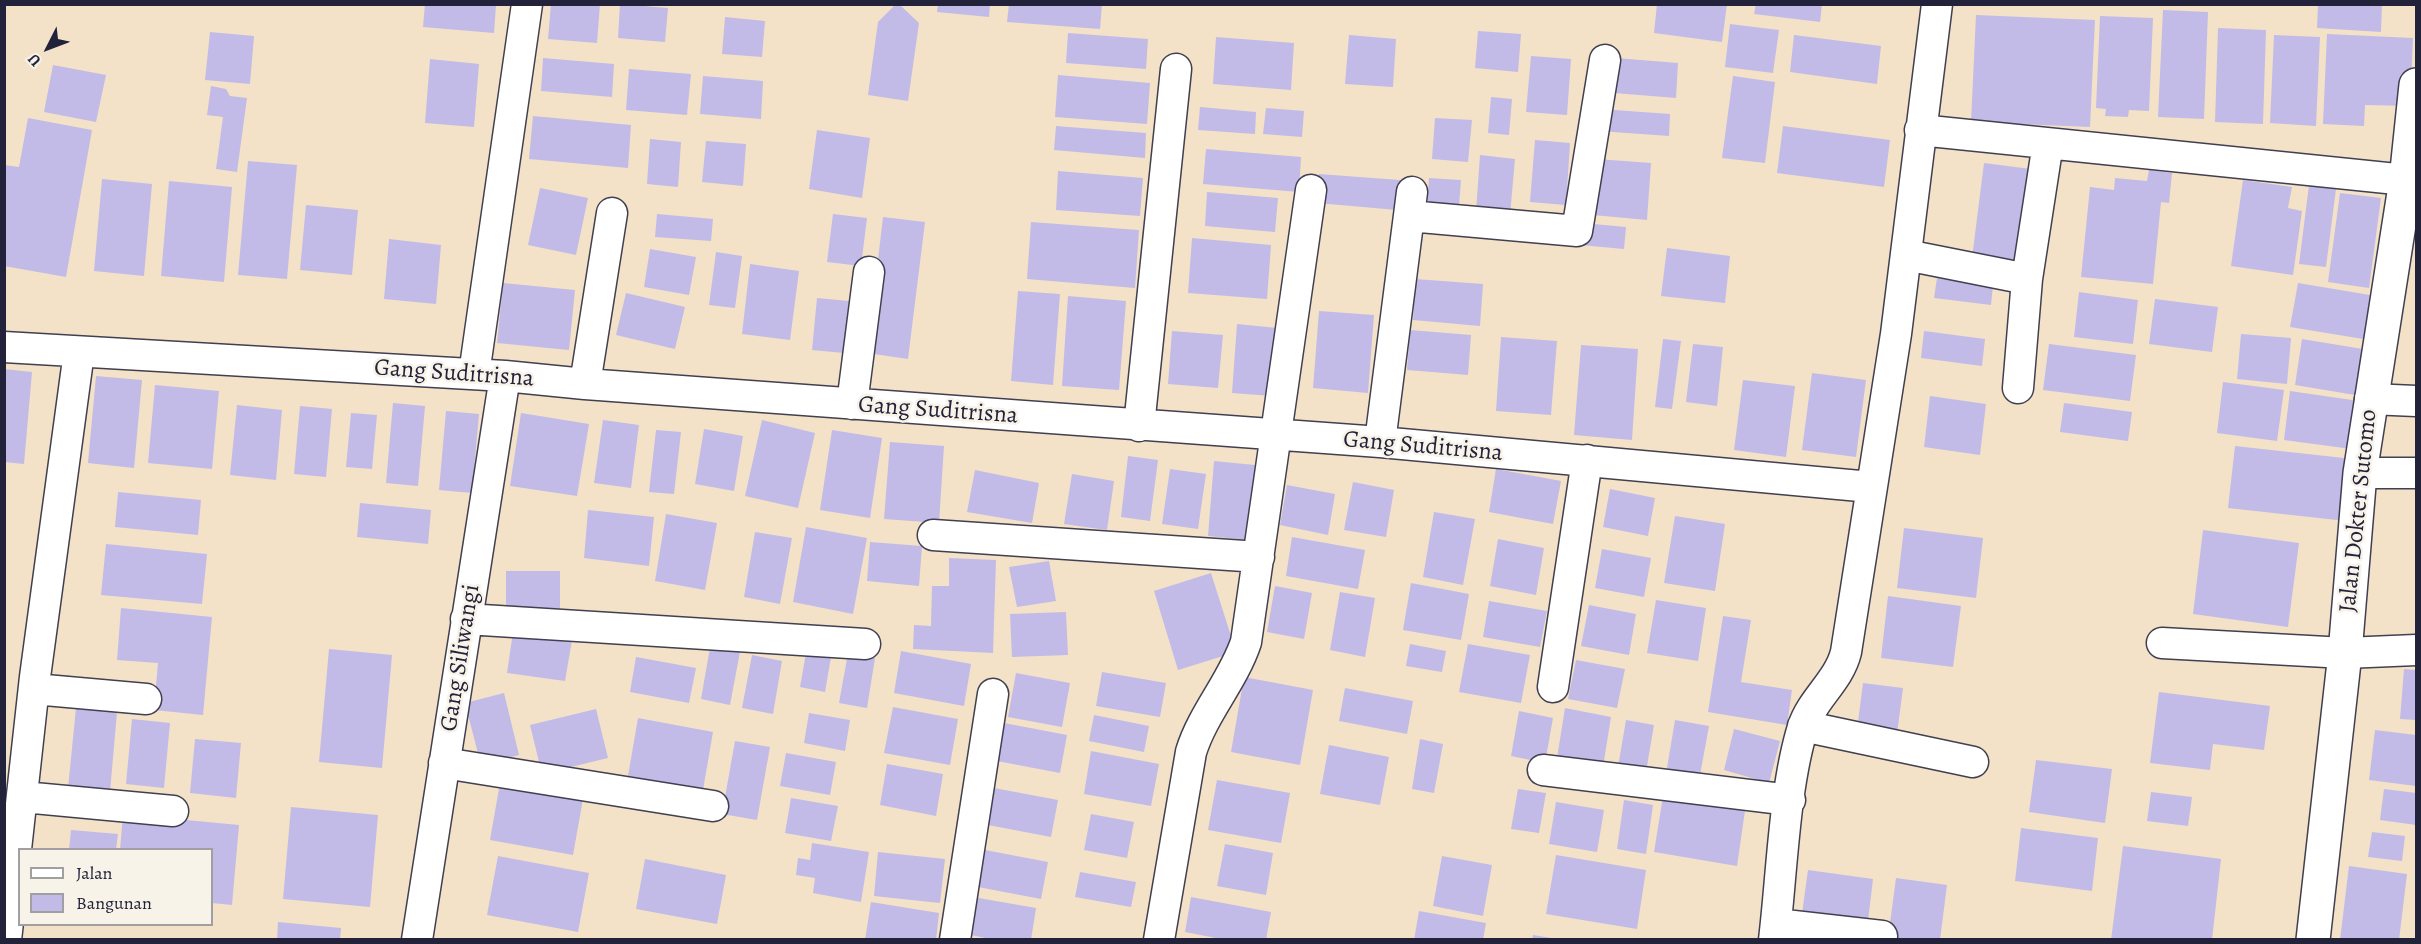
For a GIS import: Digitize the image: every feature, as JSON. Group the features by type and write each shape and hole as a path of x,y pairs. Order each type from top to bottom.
{"street":[{"path":"474,374 527,4"},
{"path":"1881,936 1775,932 1790,800 1803,726 1843,664 1906,255 1937,4"},
{"path":"1380,442 1410,204 1577,231 1605,60"},
{"path":"1139,426 1176,69"},
{"name":"Jalan Dokter Sutomo","path":"2313,939 2345,653 2360,473 2370,399 2411,180 2416,85"},
{"path":"1920,130 2411,180"},
{"path":"2018,388 2028,279 2048,143"},
{"path":"1159,939 1191,752 1196,737 1241,659 1246,642 1311,190"},
{"path":"585,384 612,213"},
{"path":"1906,255 2028,279"},
{"path":"852,404 869,272"},
{"name":"Gang Suditrisna","path":"4,347 505,376 1139,426 1380,442 1871,487"},
{"path":"6,939 34,689 79,352"},
{"name":"Gang Siliwangi","path":"417,939 505,376"},
{"path":"2370,399 2416,401"},
{"path":"1553,687 1587,460"},
{"path":"2360,473 2416,473"},
{"path":"933,535 1259,557"},
{"path":"466,619 865,644"},
{"path":"2162,643 2345,653 2416,650"},
{"path":"34,689 146,699"},
{"path":"955,939 993,694"},
{"path":"1803,726 1973,762"},
{"path":"444,763 713,806"},
{"path":"1544,770 1790,800"},
{"path":"23,797 173,811"}],"building":[{"path":"425,4 496,5 494,33 423,27"},
{"path":"551,4 600,4 597,43 548,39"},
{"path":"620,4 668,8 665,42 618,38"},
{"path":"938,4 990,4 989,17 937,12"},
{"path":"1009,4 1102,4 1100,29 1007,22"},
{"path":"1657,4 1727,4 1722,42 1654,33"},
{"path":"1756,4 1822,4 1820,22 1754,14"},
{"path":"2318,4 2382,4 2381,32 2317,28"},
{"path":"895,5 900,5 919,23 908,101 868,95 878,22"},
{"path":"2163,10 2208,12 2204,119 2158,117"},
{"path":"1976,15 2095,20 2090,127 1971,122"},
{"path":"2100,16 2153,18 2149,111 2129,110 2128,117 2105,116 2106,109 2096,108"},
{"path":"725,17 765,21 762,57 722,54"},
{"path":"1730,24 1779,30 1773,73 1725,67"},
{"path":"2218,28 2266,30 2263,124 2215,122"},
{"path":"1478,31 1521,34 1518,72 1475,68"},
{"path":"210,32 254,36 250,84 205,80"},
{"path":"1068,33 1148,39 1146,69 1066,63"},
{"path":"2327,34 2413,38 2410,106 2365,105 2364,126 2323,124"},
{"path":"1349,35 1396,39 1393,87 1345,84"},
{"path":"1794,35 1881,46 1877,84 1790,72"},
{"path":"2274,35 2320,37 2316,126 2270,123"},
{"path":"1216,37 1294,43 1291,90 1213,84"},
{"path":"1531,56 1571,59 1567,115 1526,112"},
{"path":"543,58 614,64 612,97 541,91"},
{"path":"1616,58 1678,63 1676,98 1614,93"},
{"path":"430,59 479,64 474,127 425,123"},
{"path":"53,65 106,75 96,122 44,112"},
{"path":"629,69 691,74 687,115 626,110"},
{"path":"1058,75 1150,83 1147,124 1055,117"},
{"path":"703,76 763,81 761,119 700,114"},
{"path":"1733,76 1775,82 1765,163 1722,158"},
{"path":"211,86 226,89 230,96 247,98 237,172 216,169 223,117 207,115"},
{"path":"1491,97 1512,99 1509,135 1488,133"},
{"path":"1200,107 1256,112 1255,134 1198,130"},
{"path":"1266,108 1304,111 1302,137 1263,134"},
{"path":"1600,109 1670,114 1669,136 1599,131"},
{"path":"533,116 631,125 628,168 529,159"},
{"path":"28,118 92,130 66,277 4,266 4,165 19,167"},
{"path":"1435,118 1472,120 1468,162 1432,159"},
{"path":"1056,126 1146,133 1145,158 1054,150"},
{"path":"1783,126 1890,140 1884,187 1777,173"},
{"path":"817,130 870,138 862,198 809,189"},
{"path":"650,139 681,142 678,187 647,184"},
{"path":"1535,140 1570,143 1566,205 1530,202"},
{"path":"706,141 746,144 743,186 702,182"},
{"path":"1206,149 1301,157 1299,192 1203,184"},
{"path":"1480,155 1515,159 1510,215 1476,212"},
{"path":"1597,159 1651,163 1647,220 1593,215"},
{"path":"248,161 297,165 287,279 238,275"},
{"path":"1984,163 2031,169 2019,263 1972,258"},
{"path":"2149,170 2172,173 2169,203 2161,202 2153,284 2081,277 2090,187 2114,190 2115,178 2147,181"},
{"path":"1058,171 1143,178 1140,216 1056,210"},
{"path":"1319,174 1400,180 1397,210 1317,203"},
{"path":"1429,178 1461,180 1459,206 1427,204"},
{"path":"102,179 152,184 144,276 94,271"},
{"path":"2243,180 2292,187 2288,208 2302,211 2293,275 2231,266"},
{"path":"169,181 232,187 224,282 161,276"},
{"path":"2309,185 2336,189 2326,267 2299,264"},
{"path":"540,188 588,198 576,255 528,245"},
{"path":"1207,192 1278,198 1275,232 1205,226"},
{"path":"2340,193 2381,198 2369,288 2328,282"},
{"path":"306,205 358,210 352,275 300,270"},
{"path":"657,214 713,219 711,241 655,237"},
{"path":"833,214 867,218 861,266 827,262"},
{"path":"883,217 925,222 908,359 867,353"},
{"path":"1031,222 1139,230 1135,288 1027,279"},
{"path":"1582,223 1626,227 1624,249 1580,245"},
{"path":"1192,238 1271,245 1267,299 1188,293"},
{"path":"389,239 441,245 436,304 384,299"},
{"path":"1667,248 1730,256 1725,303 1661,296"},
{"path":"650,249 696,257 689,295 644,287"},
{"path":"716,252 742,256 735,308 709,305"},
{"path":"750,264 799,271 790,340 742,334"},
{"path":"1937,278 1993,286 1991,305 1934,298"},
{"path":"1415,279 1483,284 1480,326 1413,320"},
{"path":"503,283 575,290 569,350 497,343"},
{"path":"2298,283 2376,296 2369,340 2290,327"},
{"path":"1018,291 1060,294 1053,385 1011,381"},
{"path":"2079,292 2138,300 2133,344 2074,337"},
{"path":"626,293 685,307 675,349 616,335"},
{"path":"1068,296 1126,301 1119,390 1062,386"},
{"path":"817,298 859,302 854,354 812,350"},
{"path":"2155,299 2218,307 2212,352 2149,344"},
{"path":"1319,311 1374,315 1368,393 1313,388"},
{"path":"1237,324 1277,328 1272,396 1232,393"},
{"path":"1410,330 1471,335 1468,375 1407,370"},
{"path":"1172,331 1223,335 1218,388 1168,384"},
{"path":"1924,331 1985,339 1982,366 1921,358"},
{"path":"2241,334 2291,338 2287,384 2237,379"},
{"path":"1501,337 1557,341 1551,415 1496,411"},
{"path":"1663,339 1681,341 1672,409 1655,407"},
{"path":"2302,339 2375,351 2367,397 2295,385"},
{"path":"1693,344 1723,347 1717,406 1686,402"},
{"path":"2049,344 2136,355 2130,401 2043,390"},
{"path":"1581,345 1638,349 1632,440 1574,435"},
{"path":"4,369 32,372 24,464 4,462"},
{"path":"1812,373 1866,380 1856,457 1802,450"},
{"path":"96,376 142,380 134,468 88,463"},
{"path":"1743,380 1795,386 1786,457 1734,450"},
{"path":"2223,382 2284,390 2277,441 2217,433"},
{"path":"155,385 219,391 212,469 148,463"},
{"path":"2290,391 2366,402 2359,450 2284,440"},
{"path":"1930,396 1986,404 1980,455 1924,447"},
{"path":"393,403 425,406 418,486 386,483"},
{"path":"2064,403 2132,412 2128,441 2060,432"},
{"path":"237,405 282,410 276,480 230,475"},
{"path":"300,406 332,409 326,477 294,474"},
{"path":"446,411 479,414 472,493 439,490"},
{"path":"351,413 377,415 372,469 346,467"},
{"path":"521,413 589,424 577,496 510,486"},
{"path":"603,420 639,425 631,488 594,483"},
{"path":"762,420 815,433 798,508 745,496"},
{"path":"704,429 743,436 734,491 695,484"},
{"path":"656,430 681,432 674,494 649,492"},
{"path":"832,430 882,438 870,518 820,510"},
{"path":"890,442 944,446 939,523 884,519"},
{"path":"2235,446 2353,459 2346,521 2228,508"},
{"path":"1128,456 1158,460 1150,521 1121,517"},
{"path":"1214,461 1255,465 1249,540 1208,536"},
{"path":"1170,469 1206,474 1198,529 1162,524"},
{"path":"1496,469 1561,481 1553,524 1489,512"},
{"path":"975,470 1039,483 1032,523 967,512"},
{"path":"1072,474 1114,481 1107,530 1064,524"},
{"path":"1353,482 1394,490 1386,537 1344,530"},
{"path":"1287,485 1335,494 1328,535 1280,525"},
{"path":"1610,489 1655,498 1648,536 1603,527"},
{"path":"118,492 201,500 198,535 115,527"},
{"path":"360,503 431,510 428,544 357,537"},
{"path":"588,510 654,517 649,566 584,558"},
{"path":"1434,512 1475,519 1463,585 1423,577"},
{"path":"666,514 717,523 705,590 655,581"},
{"path":"1675,516 1725,524 1715,591 1664,583"},
{"path":"806,527 867,538 853,614 793,602"},
{"path":"1904,528 1983,538 1976,598 1897,588"},
{"path":"2203,530 2299,543 2288,627 2193,614"},
{"path":"755,532 792,538 780,604 744,597"},
{"path":"1292,537 1365,550 1358,589 1286,576"},
{"path":"1498,539 1544,548 1536,595 1490,586"},
{"path":"870,542 922,546 919,586 867,581"},
{"path":"106,544 207,554 202,604 101,595"},
{"path":"1602,549 1651,558 1644,597 1595,588"},
{"path":"949,558 996,560 993,653 913,649 914,625 931,626 932,586 949,586"},
{"path":"1049,561 1056,601 1017,607 1009,567"},
{"path":"506,571 560,571 560,617 506,617"},
{"path":"1211,573 1236,652 1178,670 1154,591"},
{"path":"1411,583 1469,594 1461,640 1403,630"},
{"path":"1275,586 1312,593 1304,639 1267,632"},
{"path":"1340,592 1375,598 1365,657 1330,650"},
{"path":"1888,596 1961,606 1953,667 1881,658"},
{"path":"1656,600 1706,608 1698,661 1647,653"},
{"path":"1489,601 1547,611 1540,647 1483,637"},
{"path":"1589,605 1636,614 1629,655 1581,646"},
{"path":"121,608 212,617 203,715 154,710 158,663 117,660"},
{"path":"1066,612 1068,655 1012,657 1010,614"},
{"path":"1723,616 1751,620 1741,682 1792,690 1787,725 1708,712"},
{"path":"513,632 572,640 565,681 507,673"},
{"path":"712,636 742,641 730,705 701,699"},
{"path":"1410,644 1446,651 1442,672 1406,666"},
{"path":"1468,644 1530,655 1521,703 1459,692"},
{"path":"329,649 392,655 382,768 319,762"},
{"path":"901,651 971,664 964,706 894,693"},
{"path":"806,653 831,657 825,692 800,687"},
{"path":"848,653 875,658 867,708 839,703"},
{"path":"752,655 782,661 773,714 742,708"},
{"path":"636,657 696,668 689,703 630,692"},
{"path":"1576,660 1625,669 1617,708 1568,699"},
{"path":"2404,669 2416,670 2416,720 2400,719"},
{"path":"1102,672 1166,683 1160,717 1096,706"},
{"path":"1016,673 1070,683 1062,727 1008,717"},
{"path":"1244,677 1313,690 1300,765 1231,752"},
{"path":"1863,683 1903,688 1897,734 1857,730"},
{"path":"1345,688 1413,701 1407,734 1339,721"},
{"path":"2159,692 2270,706 2264,750 2213,744 2210,770 2150,763"},
{"path":"504,693 519,755 481,765 465,703"},
{"path":"893,707 958,719 950,765 884,753"},
{"path":"76,708 117,712 110,792 68,788"},
{"path":"1565,708 1611,717 1603,767 1557,758"},
{"path":"596,709 608,758 542,774 530,725"},
{"path":"1519,711 1553,718 1545,763 1511,756"},
{"path":"809,713 850,720 845,751 804,743"},
{"path":"1094,715 1149,726 1144,752 1089,741"},
{"path":"638,718 713,732 703,790 628,776"},
{"path":"132,719 170,723 164,788 126,784"},
{"path":"1626,720 1654,725 1646,772 1618,767"},
{"path":"1675,720 1709,726 1698,786 1665,780"},
{"path":"1004,723 1067,735 1060,773 997,761"},
{"path":"1734,729 1780,741 1769,783 1724,770"},
{"path":"2375,730 2416,735 2416,786 2369,780"},
{"path":"195,739 241,743 236,798 190,793"},
{"path":"1420,739 1443,744 1434,793 1412,789"},
{"path":"735,741 770,747 757,820 722,814"},
{"path":"1329,745 1389,757 1380,805 1320,794"},
{"path":"1091,751 1159,764 1151,806 1084,794"},
{"path":"786,753 836,762 830,795 780,786"},
{"path":"2036,760 2112,769 2105,823 2029,812"},
{"path":"887,764 943,774 936,816 880,805"},
{"path":"1217,780 1290,793 1281,843 1208,830"},
{"path":"500,783 583,799 573,855 490,840"},
{"path":"994,788 1058,800 1051,837 988,825"},
{"path":"1518,789 1546,793 1539,833 1511,829"},
{"path":"2384,789 2416,793 2416,825 2380,820"},
{"path":"1664,790 1746,804 1737,866 1654,852"},
{"path":"2151,792 2192,797 2188,826 2147,821"},
{"path":"791,798 838,806 831,841 785,833"},
{"path":"1624,800 1653,805 1646,854 1617,849"},
{"path":"1556,802 1604,810 1597,852 1549,844"},
{"path":"291,807 378,815 370,907 283,899"},
{"path":"123,814 239,825 232,905 213,903 213,848 120,848"},
{"path":"1091,814 1134,822 1127,858 1084,850"},
{"path":"2021,828 2098,838 2092,891 2015,881"},
{"path":"71,830 118,834 116,848 69,848"},
{"path":"2372,832 2405,836 2402,861 2368,857"},
{"path":"812,843 869,852 861,902 813,893 815,878 796,875 798,858 810,860"},
{"path":"1225,844 1273,853 1266,895 1217,886"},
{"path":"2123,846 2221,859 2212,940 2111,940"},
{"path":"985,850 1048,862 1041,899 978,887"},
{"path":"878,852 945,859 940,903 874,896"},
{"path":"1556,855 1646,870 1637,929 1546,914"},
{"path":"498,856 589,873 578,932 487,915"},
{"path":"1442,856 1492,865 1483,916 1433,906"},
{"path":"645,859 726,875 717,924 636,909"},
{"path":"2349,866 2407,874 2399,940 2340,940"},
{"path":"1808,870 1873,879 1867,929 1801,921"},
{"path":"1080,872 1136,882 1131,907 1075,897"},
{"path":"1896,878 1947,885 1940,940 1888,938"},
{"path":"973,897 1036,908 1031,940 995,940 966,934"},
{"path":"1191,897 1271,912 1266,940 1226,940 1185,932"},
{"path":"871,902 939,913 936,940 865,940"},
{"path":"1419,911 1486,923 1483,940 1414,940"},
{"path":"278,922 341,928 340,940 277,940"},
{"path":"1533,935 1551,938 1551,940 1532,940"}]}
